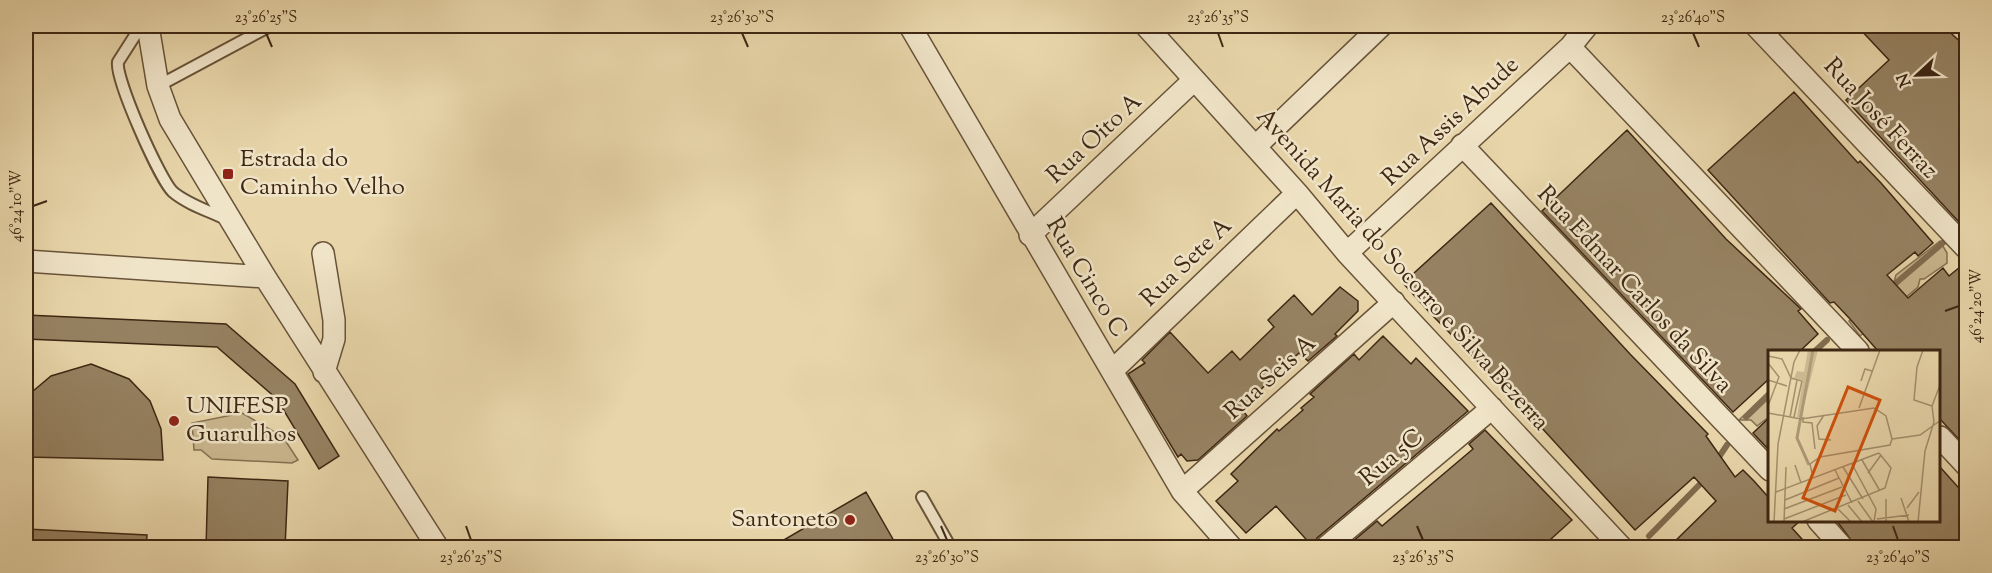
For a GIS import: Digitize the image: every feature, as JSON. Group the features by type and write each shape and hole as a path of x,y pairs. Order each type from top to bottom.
{"street":[{"path":"148,26 158,86 170,119 324,372 438,548"},
{"name":"Rua Cinco C","path":"910,26 1030,235 1113,370 1182,492 1232,548"},
{"path":"1256,147 1381,26"},
{"name":"Rua Assis Abude","path":"1347,253 1569,47 1587,26"},
{"name":"Rua José Ferraz","path":"1756,26 1966,248"},
{"name":"Avenida Maria do Socorro e Silva Bezerra","path":"1150,27 1347,253 1623,548"},
{"path":"1569,47 1857,350"},
{"name":"Rua Oito A","path":"1030,235 1194,80"},
{"name":"Rua Edmar Carlos da Silva","path":"1462,145 1768,468"},
{"name":"Rua Sete A","path":"1113,370 1297,193"},
{"path":"323,253 334,320 334,339 324,372"},
{"path":"26,261 265,277"},
{"name":"Rua Seis A","path":"1182,492 1394,302"},
{"name":"Rua 5C","path":"1325,548 1492,408"},
{"path":"1941,438 1966,465"},
{"path":"1820,522 1843,548"}],"lane":[{"path":"141,26 118,62 117,69 126,97 168,187 181,198 232,222"},
{"path":"158,86 270,26"},
{"path":"922,497 951,548"}],"shaded area":[{"path":"1940,241 1947,253 1947,263 1924,279 1920,279 1918,287 1860,336 1849,321 1894,282 1896,275"},
{"path":"1768,392 1768,418 1757,426 1751,420 1739,420"},
{"path":"242,413 283,437 298,460 292,463 212,459 201,450 194,450 192,423"}],"building":[{"path":"1857,26 1943,26 1966,47 1966,213 1958,221 1846,100 1889,60"},
{"path":"1794,92 1858,163 1860,161 1881,183 1933,243 1918,256 1915,252 1887,275 1908,298 1943,268 1949,276 1966,262 1966,447 1941,420 1941,350 1877,350 1834,302 1830,303 1708,170"},
{"path":"1627,130 1726,239 1801,309 1798,311 1818,334 1801,350 1768,350 1768,380 1733,412 1542,211"},
{"path":"1491,203 1630,354 1708,434 1706,436 1735,477 1743,470 1768,497 1768,522 1799,522 1792,528 1810,548 1668,548 1716,501 1694,477 1635,530 1519,403 1403,283"},
{"path":"1340,287 1358,301 1358,311 1335,334 1337,336 1308,361 1299,353 1255,395 1258,398 1244,412 1247,416 1198,460 1187,461 1181,454 1178,457 1128,374 1145,363 1142,360 1170,332 1208,373 1232,351 1240,360 1274,327 1268,320 1294,295 1312,315"},
{"path":"26,315 226,324 295,384 339,456 319,469 277,399 217,347 26,339"},
{"path":"1383,336 1411,364 1416,358 1468,411 1317,538 1313,547 1276,506 1246,533 1216,501 1238,481 1231,474 1277,429 1279,431 1303,410 1301,408 1314,397 1310,394 1354,354 1359,360"},
{"path":"91,364 129,379 150,401 161,429 163,460 26,457 26,397 51,376"},
{"path":"1768,419 1768,449 1753,433"},
{"path":"1485,430 1572,520 1541,548 1345,548 1377,521 1382,526 1473,449 1469,444"},
{"path":"1941,468 1966,496 1966,548 1857,548 1838,522 1941,522"},
{"path":"208,477 288,481 285,548 206,548"},
{"name":"Santoneto","path":"866,492 898,548 770,548"},
{"path":"26,529 147,535 146,548 26,548"}],"waterway":[{"path":"1889,289 1945,241"},
{"path":"1816,350 1827,340"},
{"path":"1746,417 1768,396"},
{"path":"1717,460 1727,445"},
{"path":"1649,536 1705,479"}],"place":[{"name":"Estrada do Caminho Velho","path":"228,174"},
{"name":"UNIFESP Guarulhos","path":"174,421"},
{"name":"Santoneto","path":"850,520"}]}
